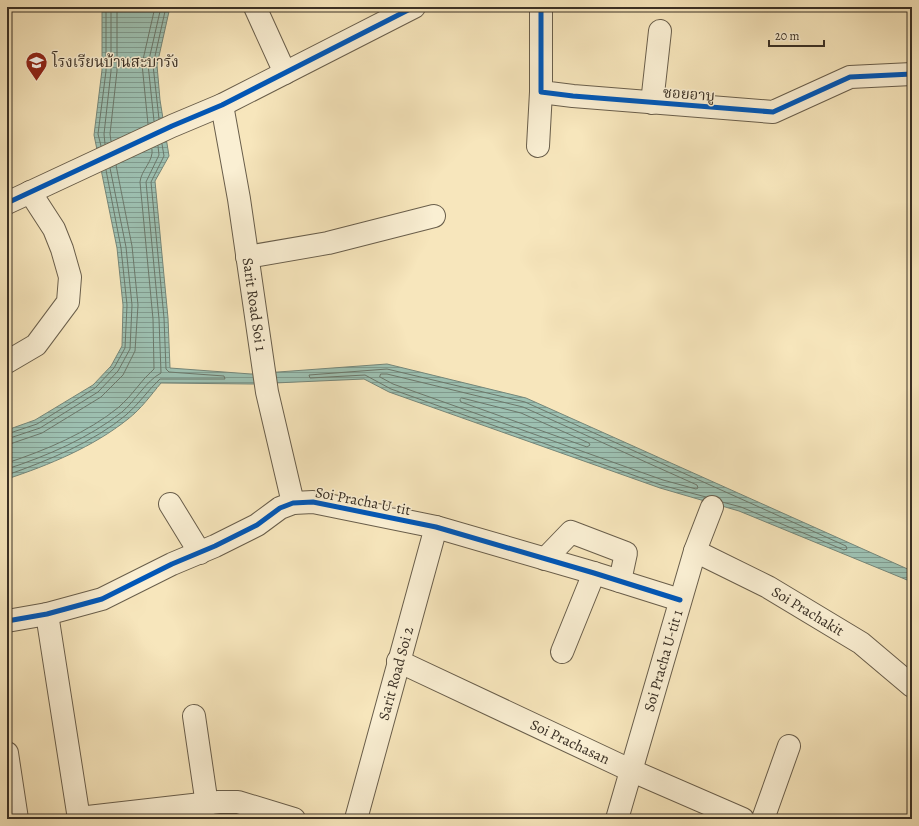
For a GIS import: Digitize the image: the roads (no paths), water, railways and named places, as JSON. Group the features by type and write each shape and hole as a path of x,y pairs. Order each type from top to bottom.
{"street":[{"path":"255,7 285,73"},
{"path":"7,203 172,126 222,105 414,7"},
{"path":"538,146 541,92 541,7"},
{"path":"652,103 660,31"},
{"name":"ซอยอาบู","path":"541,92 652,103 773,112 850,77 912,74"},
{"name":"Sarit Road Soi 1","path":"222,105 267,392 293,503"},
{"path":"7,362 36,345 68,302 70,276 62,249 54,229 30,192"},
{"path":"247,257 328,243 434,216"},
{"name":"Soi Pracha U-tit","path":"7,621 47,614 102,599 257,525 280,508 293,503 314,502 436,527 594,573 680,600"},
{"path":"170,504 200,552"},
{"name":"Soi Pracha U-tit 1","path":"617,819 680,600 695,551 712,507"},
{"name":"Sarit Road Soi 2","path":"356,819 398,661 436,527"},
{"path":"545,559 570,532 626,553 620,581"},
{"name":"Soi Prachakit","path":"695,551 768,587 861,643 912,686"},
{"path":"562,652 594,573"},
{"path":"47,614 79,819 217,809 238,802 294,819"},
{"name":"Soi Prachasan","path":"398,661 630,770 743,819"},
{"path":"194,716 217,809"},
{"path":"763,819 789,746"},
{"path":"7,753 17,819"}],"water":[{"path":"102,7 170,7 157,65 160,100 169,156 155,181 168,318 170,368 251,374 387,364 526,398 912,571 912,582 739,511 660,488 389,392 364,379 252,384 161,383 146,402 133,415 100,438 55,461 7,479 7,430 35,420 93,385 111,366 122,346 123,305 117,248 94,135 102,70"}],"place":[{"name":"โรงเรียนบ้านสะบารัง","path":"37,82"}]}
